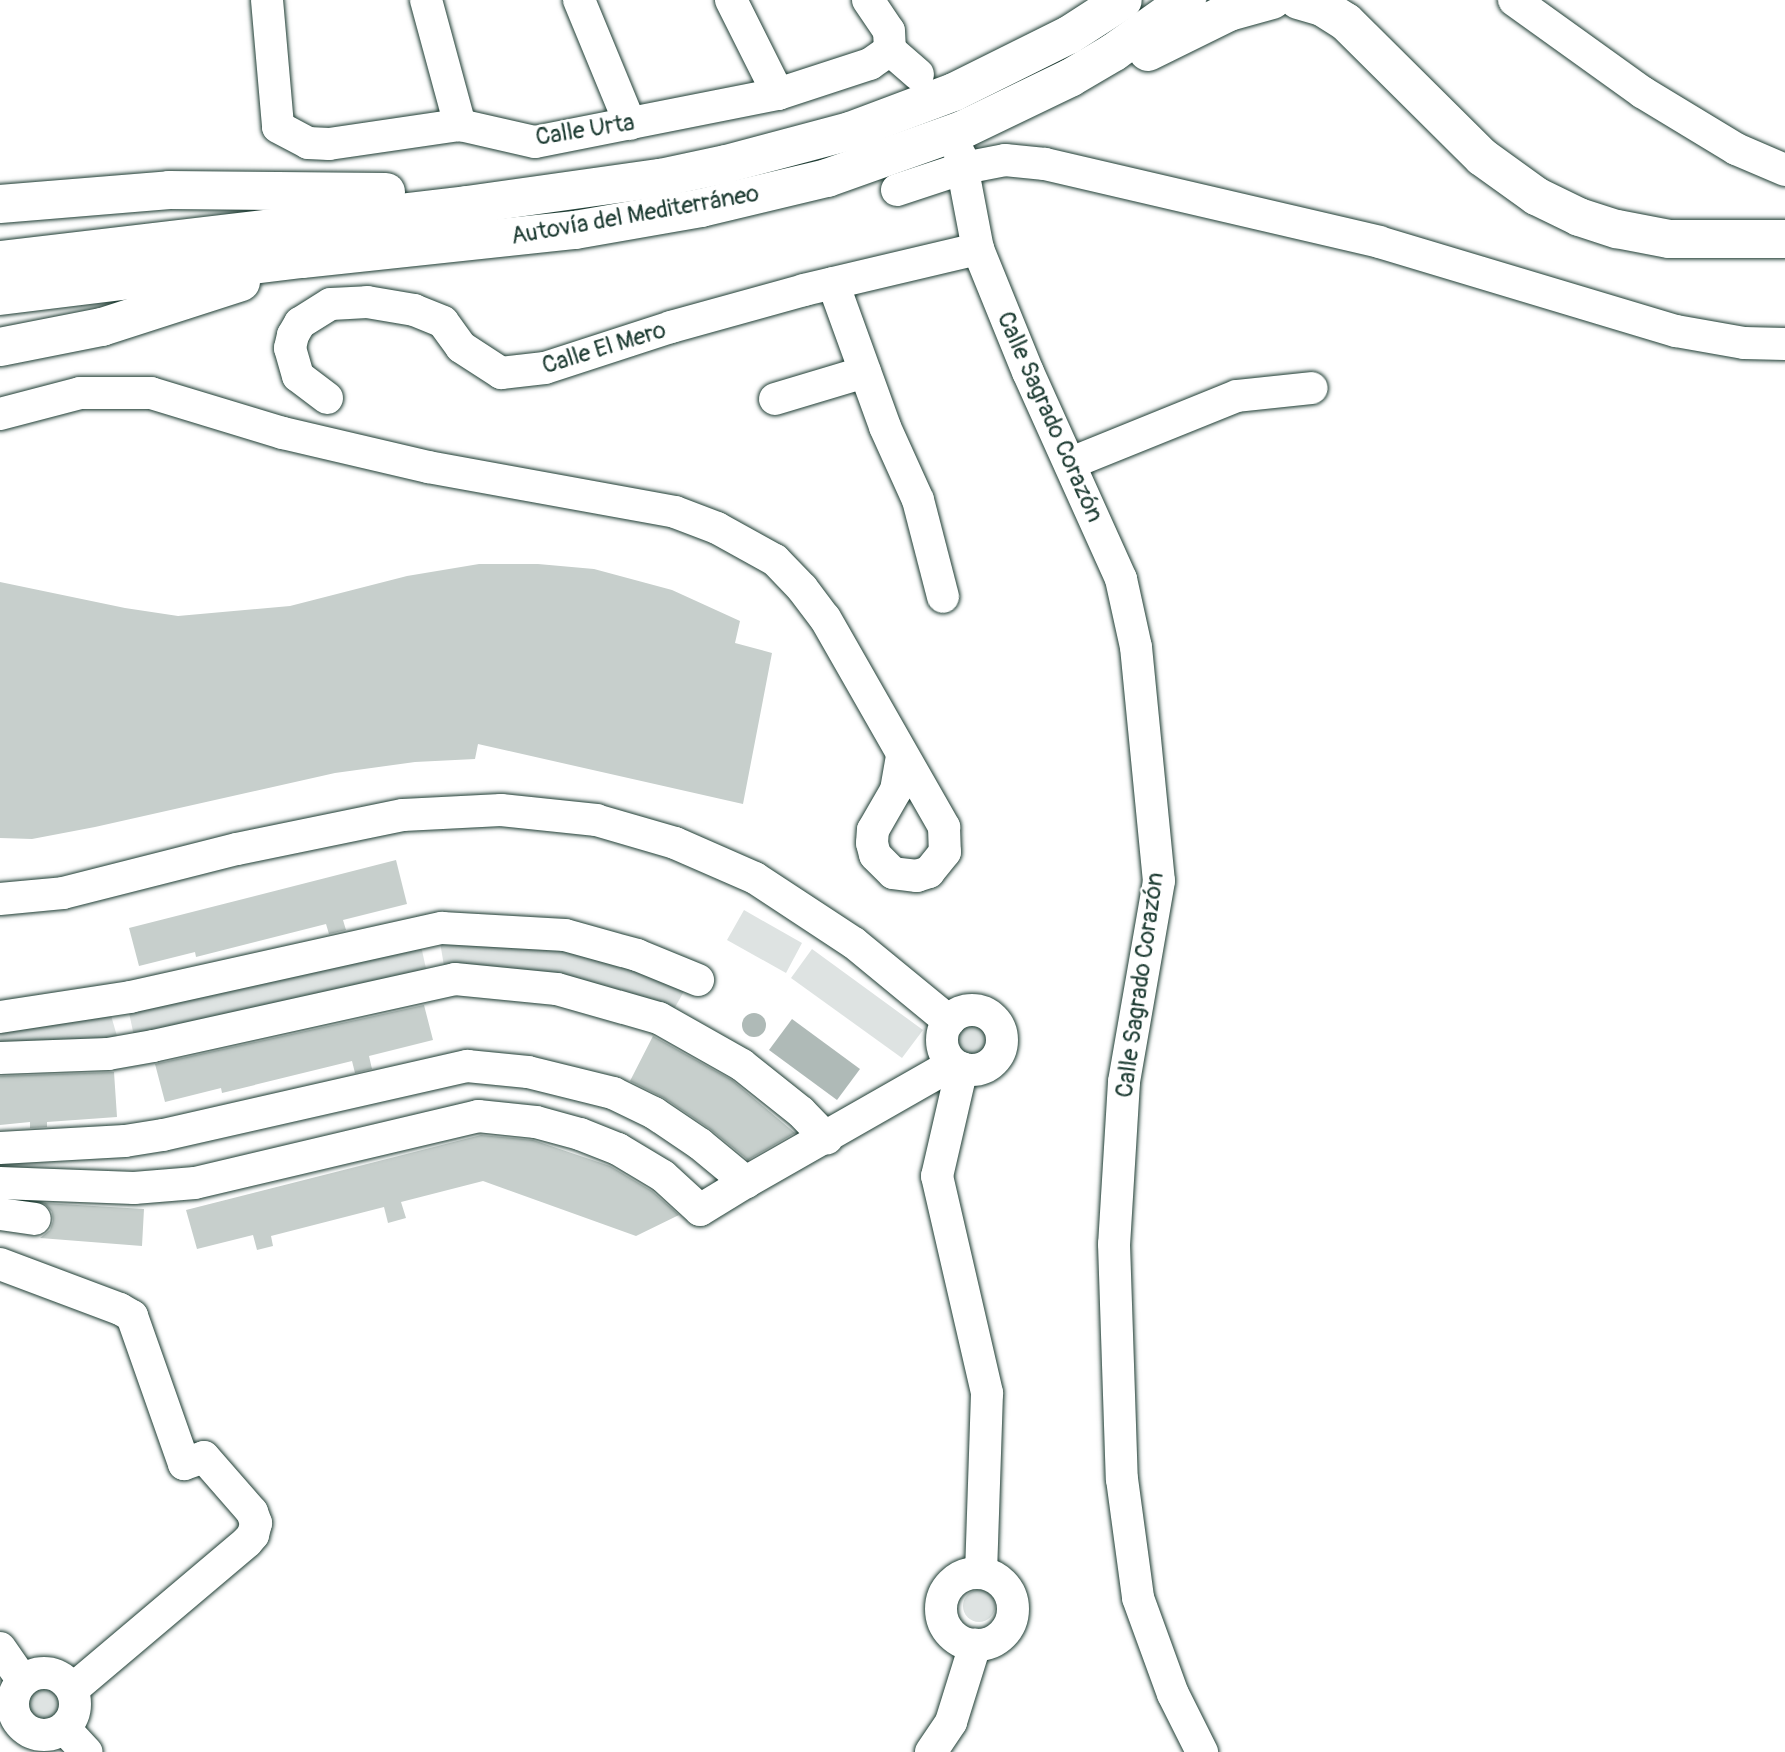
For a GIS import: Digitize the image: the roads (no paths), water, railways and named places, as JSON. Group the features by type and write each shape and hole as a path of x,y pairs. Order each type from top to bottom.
{"highway":[{"path":"954,92 1027,38 1086,0"},
{"name":"Autovía del Mediterráneo","path":"0,260 467,205 660,178 726,164 850,131 954,92 1048,46 1123,0"},
{"name":"Autovía del Mediterráneo","path":"0,296 302,259 575,230 701,208 865,166 962,130 1070,78 1114,52 1186,0"},
{"path":"1070,78 1118,66 1229,12 1272,0"},
{"path":"1298,0 1322,7 1346,22 1465,141 1505,175 1536,196 1579,217 1617,229 1669,239 1785,239"},
{"path":"1345,0 1414,89"},
{"path":"0,205 169,190 405,193 467,205"},
{"path":"0,347 102,327 235,285 302,259"}],"street":[{"name":"Calle Urta","path":"267,0 278,127 290,136 308,143 329,144 460,125 535,142 778,94 870,64 890,50"},
{"path":"426,0 460,125"},
{"path":"579,0 630,124"},
{"path":"731,0 778,94"},
{"path":"868,0 889,31 890,50 918,74"},
{"path":"1514,0 1642,92 1736,149 1785,170"},
{"path":"897,190 962,161 1005,160 1045,164 1379,242 1676,331 1744,343 1785,344"},
{"name":"Calle Sagrado Corazón","path":"962,161 978,249 1028,372 1121,579 1136,647 1159,881 1124,1082 1114,1244 1122,1479 1138,1598 1173,1694 1202,1752"},
{"name":"Calle El Mero","path":"327,398 298,376 290,348 300,323 331,304 367,302 414,310 443,322 461,347 501,373 545,368 671,327 833,283 978,249"},
{"path":"833,283 885,427 918,500 943,597"},
{"path":"775,400 865,372"},
{"path":"1071,463 1237,396 1312,388"},
{"path":"0,414 80,393 151,393 309,439 428,467 675,512 717,528 775,560 802,588 825,618 902,757"},
{"path":"0,899 63,893 237,849 403,815 501,810 596,820 675,843 755,878 854,943 948,1020"},
{"path":"0,1017 130,997 442,928 565,935 637,955 698,980"},
{"path":"0,1058 108,1054 455,979 567,990 659,1018 742,1065 801,1112 827,1139"},
{"path":"965,1011 985,1013 999,1027 1002,1037 997,1056 990,1063 972,1070 958,1066 943,1048 942,1038 948,1020 965,1011"},
{"path":"0,1148 125,1141 163,1135 467,1066 528,1072 613,1093 665,1121 746,1182"},
{"path":"0,1183 155,1188 195,1182 478,1116 536,1122 580,1134 618,1149 663,1176 700,1210 958,1066"},
{"path":"958,1066 937,1176 987,1393 981,1573"},
{"path":"0,1214 35,1219"},
{"path":"0,1264 120,1309 132,1316 184,1464 204,1457 255,1517 253,1535 72,1690"},
{"path":"981,1573 1003,1584 1010,1594 1012,1618 998,1638 975,1645 954,1637 942,1617 941,1606 950,1585 970,1574 981,1573"},
{"path":"931,1752 951,1721 975,1645"},
{"path":"0,1648 23,1681"},
{"path":"31,1676 58,1676 72,1690 75,1698 73,1715 64,1728 54,1733 34,1733 18,1720 14,1699 23,1681 31,1676"},
{"path":"64,1728 86,1752"}]}
